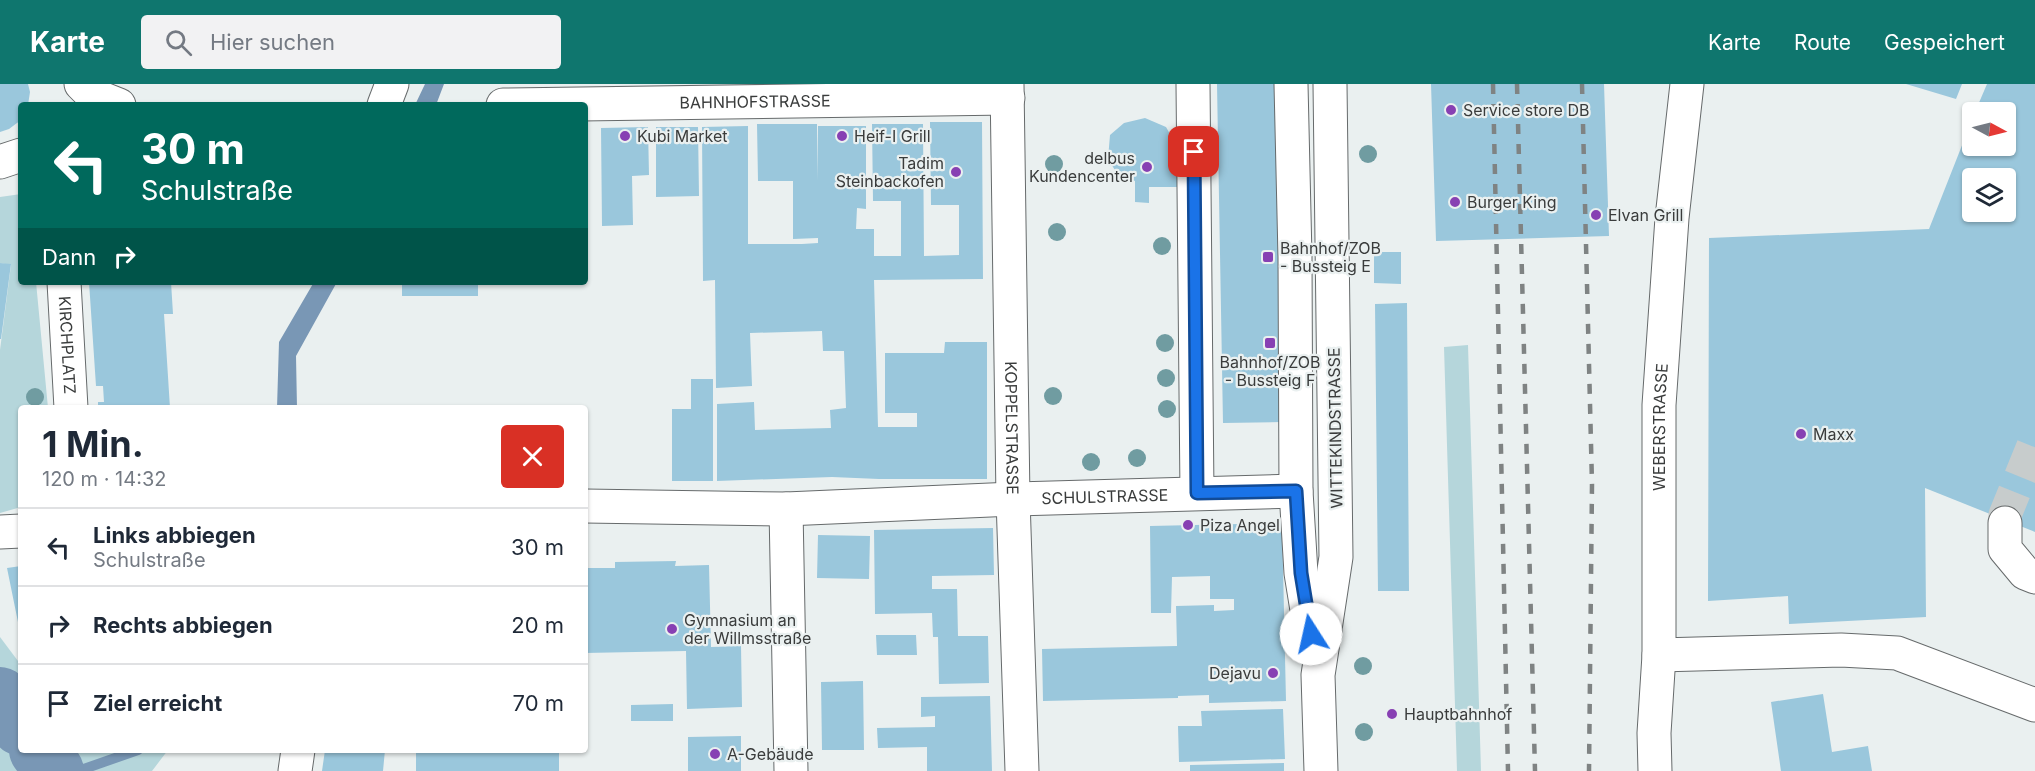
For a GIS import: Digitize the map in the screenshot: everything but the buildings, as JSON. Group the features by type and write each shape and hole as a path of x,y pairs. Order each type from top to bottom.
{"street":[{"path":"385,102 392,84"},
{"path":"1193,84 1197,493"},
{"path":"1291,84 1295,246 1296,491 1301,573 1318,675"},
{"name":"WITTEKINDSTRASSE","path":"1321,771 1318,675 1336,557 1330,84"},
{"name":"WEBERSTRASSE","path":"1654,771 1659,655 1659,405 1672,218 1687,84"},
{"name":"BAHNHOFSTRASSE","path":"588,103 1008,91"},
{"name":"KOPPELSTRASSE","path":"1008,91 1013,499 1022,771"},
{"path":"0,162 18,156"},
{"name":"KIRCHPLATZ","path":"64,285 71,405"},
{"name":"SCHULSTRASSE","path":"588,506 786,509 1013,499 1296,491"},
{"path":"786,509 791,771"},
{"path":"2005,523 2005,549 2025,573 2035,577"},
{"path":"0,532 18,531"},
{"path":"1659,655 1841,650 1897,653 2035,705"},
{"path":"295,771 298,753"}],"shaded area":[{"path":"425,84 444,84 437,102 416,102"},
{"path":"18,194 18,285 36,285 48,405 18,405 18,508 0,513 0,350 11,265 0,263 0,197"},
{"path":"312,285 335,285 296,356 297,405 277,405 279,342"},
{"path":"1468,345 1481,771 1457,771 1444,347"},
{"path":"0,637 18,661 18,753 166,753 152,771 0,771"}],"waterway":[{"path":"0,697 18,722"},
{"path":"41,753 54,771"},
{"path":"78,771 129,753"}],"tunnel":[{"path":"2005,523 2005,515 2035,441"}],"railway":[{"path":"1493,84 1508,771"},
{"path":"1517,84 1535,771"},
{"path":"1582,84 1592,484 1589,771"}],"place":[{"name":"Service store DB","path":"1451,110"},
{"name":"Kubi Market","path":"625,136"},
{"name":"Heif-I Grill","path":"842,136"},
{"name":"delbus Kundencenter","path":"1147,167"},
{"name":"Tadim Steinbackofen","path":"956,172"},
{"name":"Burger King","path":"1455,202"},
{"name":"Elvan Grill","path":"1596,215"},
{"name":"Bahnhof/ZOB - Bussteig E","path":"1268,257"},
{"name":"Bahnhof/ZOB - Bussteig F","path":"1270,343"},
{"name":"Maxx","path":"1801,434"},
{"name":"Piza Angel","path":"1188,525"},
{"name":"Gymnasium an der Willmsstraße","path":"672,629"},
{"name":"Dejavu","path":"1273,673"},
{"name":"Hauptbahnhof","path":"1392,714"},
{"name":"A-Gebäude","path":"715,754"}],"route":[{"path":"1194,152 1197,493 1296,491 1301,573 1311,634"}]}
